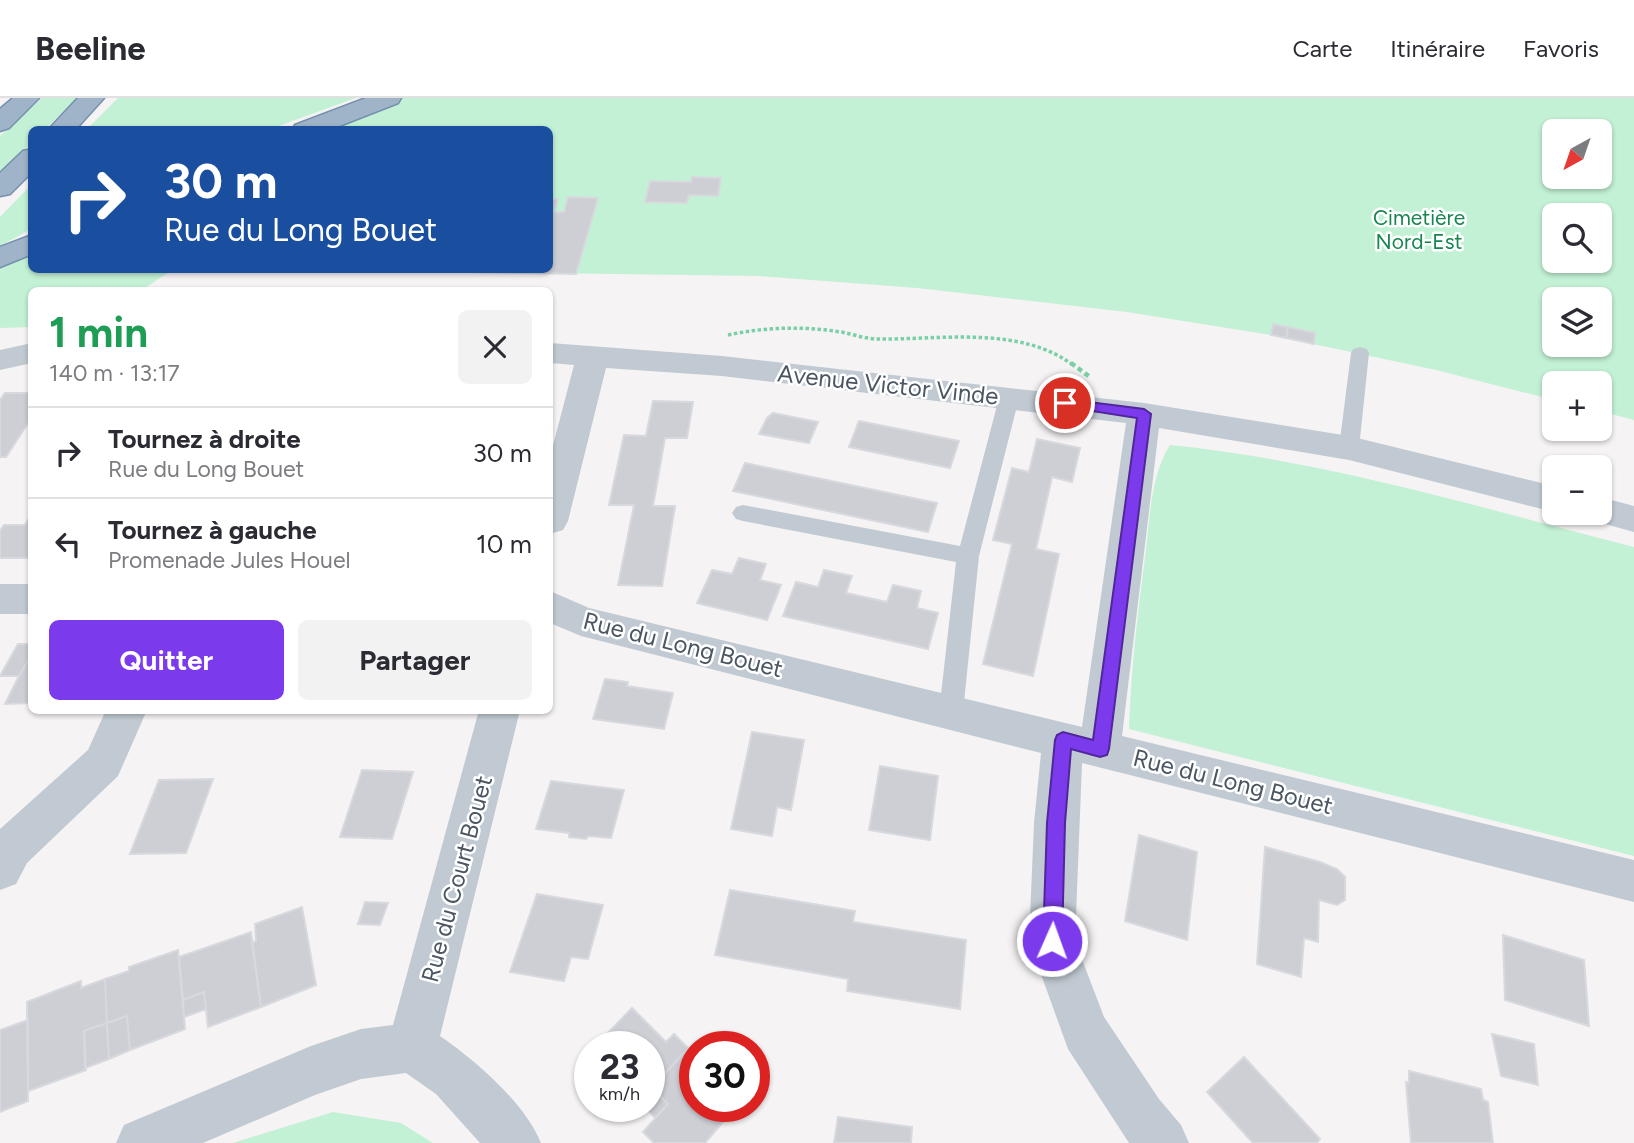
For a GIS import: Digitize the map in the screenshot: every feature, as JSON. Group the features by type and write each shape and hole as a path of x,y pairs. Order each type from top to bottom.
{"highway":[{"path":"0,123 27,98"},
{"path":"64,126 92,98"},
{"path":"314,126 388,98"},
{"path":"0,188 28,161"},
{"path":"0,258 28,245"}],"street":[{"name":"Avenue Victor Vinde","path":"553,353 593,355 1144,414 1349,448 1542,496"},
{"path":"0,360 28,354"},
{"path":"553,509 593,355"},
{"path":"1144,414 1082,745 1056,823 1052,941 1085,1032 1141,1117 1163,1143"},
{"path":"1612,513 1634,519"},
{"path":"0,599 28,599"},
{"name":"Rue du Long Bouet","path":"553,607 581,621 1634,881"},
{"path":"0,869 11,848 103,763 125,714"},
{"name":"Rue du Court Bouet","path":"412,1047 499,714"},
{"path":"142,1143 311,1071 361,1054 412,1047 454,1076 515,1143"}],"lane":[{"path":"1349,448 1360,353"},
{"path":"951,712 968,556 1009,398"},
{"path":"743,513 968,556"}],"path":[{"path":"733,334 755,329 791,329 840,332 876,339 986,339 1030,346 1056,354 1084,371"}],"green space":[{"path":"42,98 78,98 48,126 28,126 28,146 0,174 0,136"},
{"path":"118,98 356,98 278,126 90,126"},
{"name":"Cimetière Nord-Est","path":"389,98 1634,98 1634,420 1612,414 1612,371 1542,371 1542,397 1436,370 1271,335 1127,312 917,288 758,276 542,273 553,273 553,126 315,126"},
{"path":"28,188 28,231 0,246 0,217"},
{"path":"28,244 28,273 168,273 146,287 28,287 28,327 0,328 0,258"},
{"path":"1170,445 1288,462 1404,487 1634,547 1634,856 1129,729 1135,639 1150,509 1155,482"},
{"path":"333,1112 401,1123 433,1143 233,1143"}],"building":[{"path":"692,177 721,178 718,196 689,195 687,203 645,202 650,181 691,182"},
{"path":"568,197 598,198 576,274 524,273 553,273 553,199 558,199 554,212 564,212"},
{"path":"1273,324 1288,327 1286,338 1271,335"},
{"path":"1288,327 1315,333 1314,344 1286,338"},
{"path":"5,393 28,393 28,423 6,457 0,457 0,400"},
{"path":"653,401 693,402 687,438 665,438 653,506 675,506 662,586 618,585 634,505 609,505 624,435 646,436"},
{"path":"773,413 818,422 809,443 759,434 767,418"},
{"path":"859,421 959,441 950,468 849,447"},
{"path":"1037,439 1080,448 1072,482 1052,477 1036,549 1059,554 1033,676 983,664 1012,544 993,540 1012,468 1029,472"},
{"path":"745,463 937,503 928,532 733,491"},
{"path":"28,520 28,558 0,558 0,531 4,525 25,525"},
{"path":"739,558 766,564 760,580 781,585 767,620 697,603 712,570 732,574"},
{"path":"824,570 852,576 846,593 887,602 893,585 921,591 917,608 938,613 928,649 783,616 796,582 818,587"},
{"path":"18,644 28,644 28,661 19,676 0,676"},
{"path":"28,661 28,703 5,704"},
{"path":"605,679 628,682 627,686 673,693 664,729 593,719"},
{"path":"752,732 804,740 791,810 777,807 772,836 731,829"},
{"path":"880,766 938,776 930,840 869,830"},
{"path":"362,770 413,772 392,839 340,837"},
{"path":"213,779 186,853 130,854 159,780"},
{"path":"551,781 624,790 611,838 569,837 569,833 536,829"},
{"path":"1139,835 1197,852 1187,940 1125,921"},
{"path":"1265,847 1320,862 1337,869 1345,877 1345,900 1337,905 1319,900 1318,942 1304,938 1301,977 1257,964"},
{"path":"730,890 855,911 853,922 966,940 960,1009 847,991 848,979 715,955"},
{"path":"537,894 603,905 588,959 571,957 564,981 510,972"},
{"path":"365,902 388,903 380,925 358,924"},
{"path":"302,907 316,985 261,1007 252,943 256,941 255,924"},
{"path":"251,932 261,1007 208,1027 204,992 183,1000 179,957"},
{"path":"1503,935 1584,960 1589,1026 1505,1000"},
{"path":"178,950 185,1029 130,1050 127,1016 107,1023 105,979 129,971 129,967"},
{"path":"105,979 107,1023 84,1031 86,1070 28,1091 27,1002 81,981 81,988"},
{"path":"204,992 206,1009 184,1017 183,1000"},
{"path":"632,1008 655,1031 610,1031"},
{"path":"127,1016 130,1050 109,1059 107,1023"},
{"path":"28,1020 28,1101 0,1112 0,1030"},
{"path":"107,1023 109,1059 85,1068 84,1031"},
{"path":"674,1034 679,1039 679,1058 665,1074 665,1041"},
{"path":"1492,1034 1534,1044 1538,1085 1501,1076"},
{"path":"1244,1057 1320,1139 1317,1143 1253,1143 1207,1092"},
{"path":"679,1058 679,1122 723,1122 705,1143 654,1143 643,1132 652,1122 665,1122 665,1107 668,1104 665,1101 665,1074"},
{"path":"1409,1071 1481,1089 1483,1100 1488,1102 1493,1143 1411,1143 1406,1082 1409,1083"},
{"path":"838,1117 912,1127 911,1143 834,1143"}],"route":[{"path":"1052,941 1056,823 1063,740 1100,749 1144,414 1065,403"}]}
